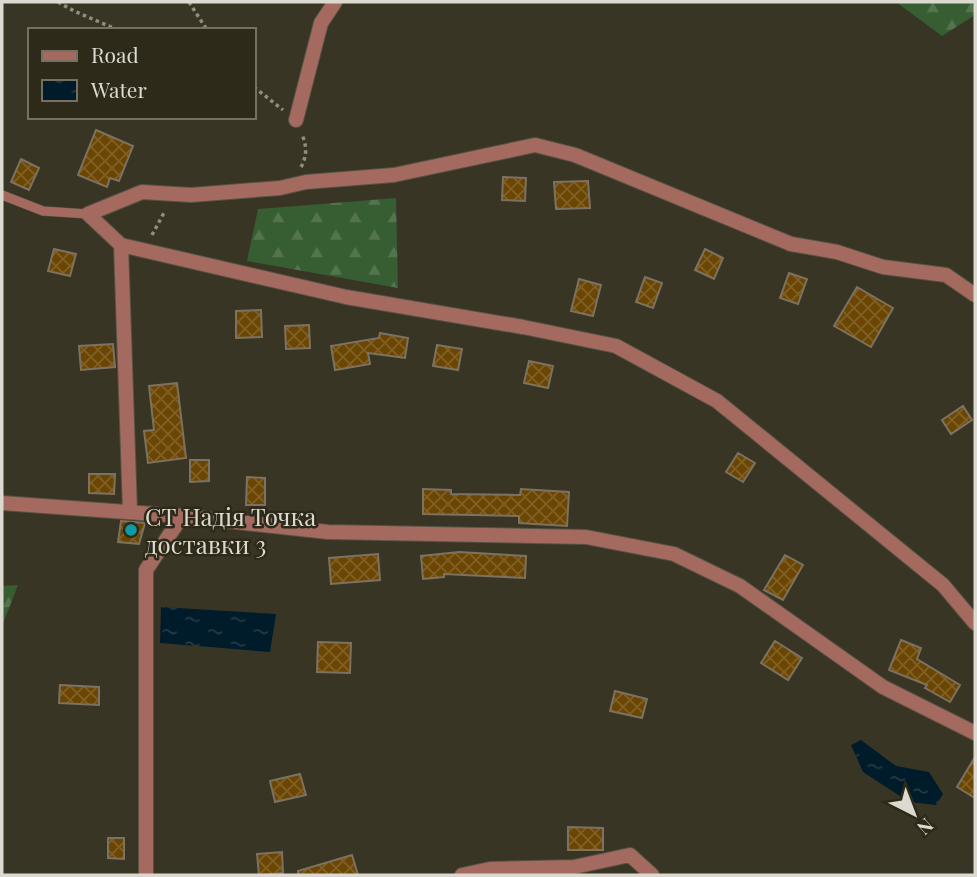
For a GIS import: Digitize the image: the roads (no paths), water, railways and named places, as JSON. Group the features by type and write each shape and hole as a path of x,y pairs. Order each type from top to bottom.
{"street":[{"path":"296,120 321,23 335,2"},
{"path":"975,295 946,275 883,267 837,252 791,244 575,155 536,145 394,175 306,181 280,188 191,195 142,192 88,215 121,246 345,297 523,327 616,346 717,401 943,585 975,623"},
{"path":"121,246 131,512"},
{"path":"2,503 182,516 328,532 586,537 674,554 740,586 883,687 975,733"},
{"path":"146,875 146,570 182,516"},
{"path":"462,875 490,869 574,867 630,855 652,875"}],"lane":[{"path":"2,195 43,211 88,215"}],"water":[{"path":"161,607 276,614 270,652 160,643"},
{"path":"861,740 896,766 929,772 943,794 936,805 909,802 863,772 851,745"}],"place":[{"name":"СТ Надія Точка доставки 3","path":"131,530"}]}
